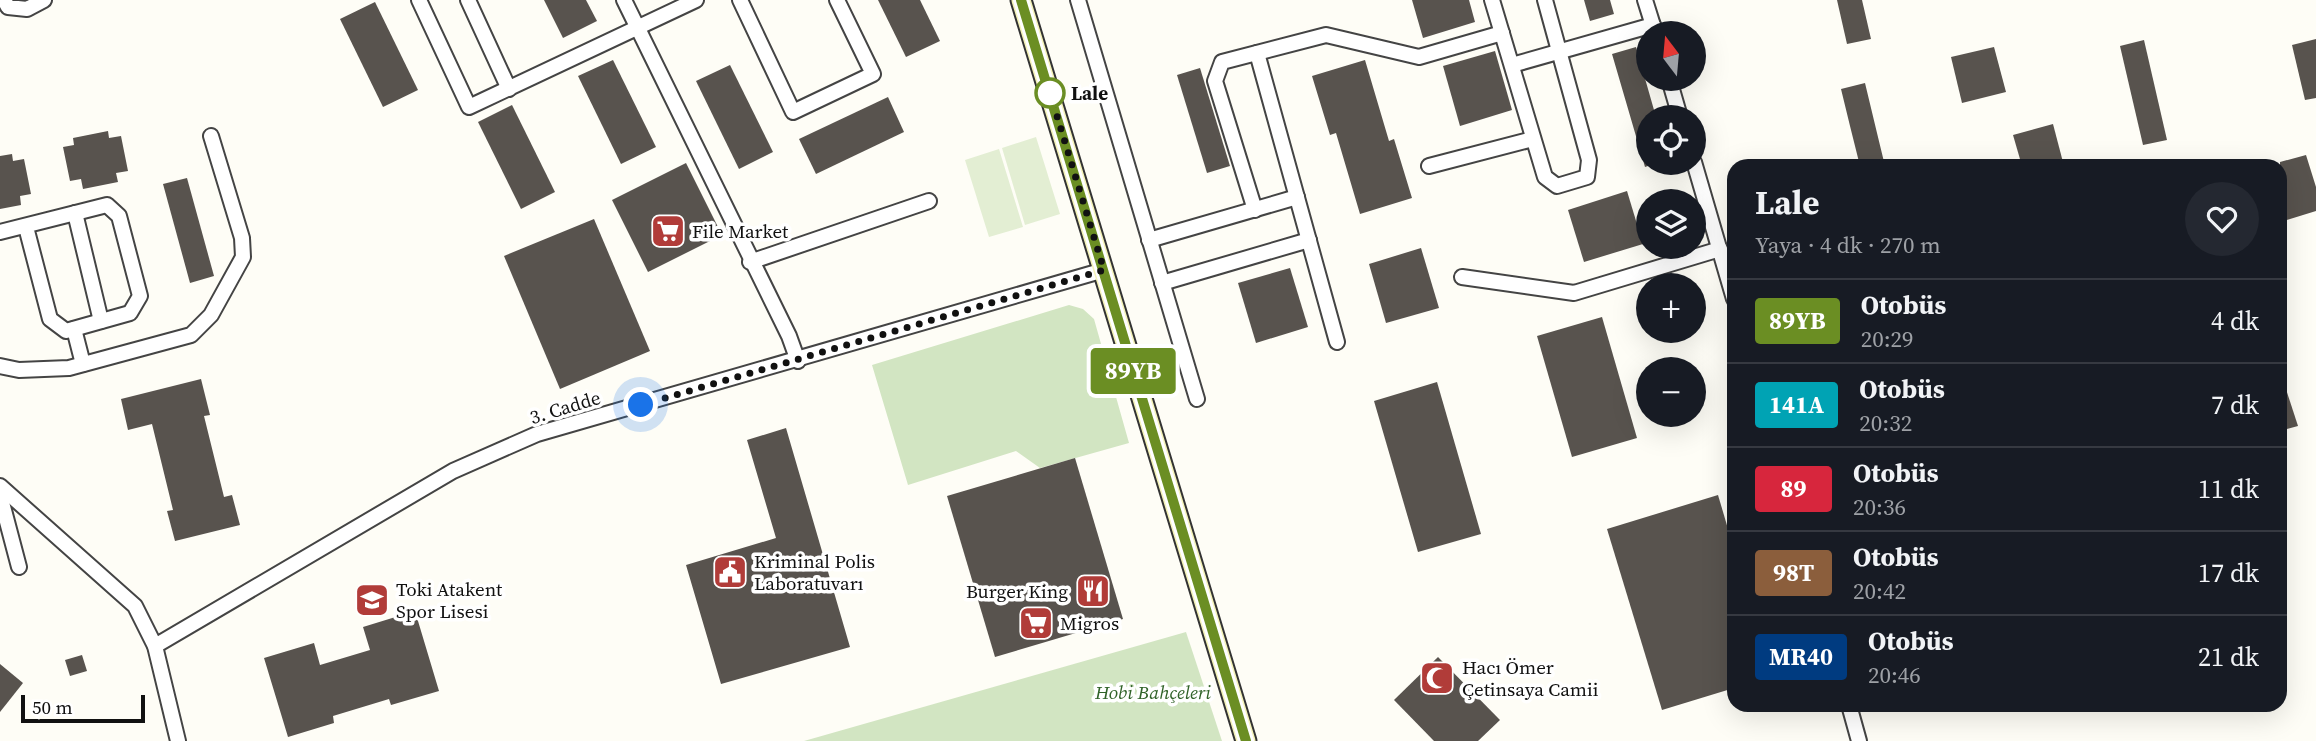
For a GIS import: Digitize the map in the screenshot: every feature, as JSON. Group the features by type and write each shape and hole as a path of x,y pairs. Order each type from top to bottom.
{"street":[{"path":"4,0 8,7 27,9 44,0"},
{"path":"419,0 469,107 696,0"},
{"path":"468,0 509,89"},
{"path":"624,0 750,262 789,336 797,361"},
{"path":"740,0 793,112 873,74 837,0"},
{"path":"1021,0 1246,741"},
{"path":"1078,0 1197,398"},
{"path":"1492,0 1545,177 1557,186 1587,177 1589,160 1545,0"},
{"path":"1645,0 1652,21"},
{"path":"1255,209 1215,81 1222,62 1326,35 1419,57 1502,33"},
{"path":"1512,65 1636,33"},
{"path":"1257,52 1337,342"},
{"path":"0,366 19,370 69,368 191,335 211,315 243,257 243,238 211,136"},
{"path":"1429,166 1534,139"},
{"path":"1698,175 1727,274"},
{"path":"1149,240 1297,197"},
{"path":"750,262 929,201"},
{"path":"0,232 107,205 119,216 140,296 131,313 66,331 50,319 26,227"},
{"path":"75,214 102,321"},
{"path":"1162,282 1309,240"},
{"path":"1462,277 1574,293 1720,248"},
{"name":"3. Cadde","path":"155,646 465,466 537,434 797,361 1104,270"},
{"path":"74,329 83,364"},
{"path":"0,486 135,606 155,646 177,741"},
{"path":"0,495 19,567"},
{"path":"1851,712 1858,741"}],"green space":[{"path":"1036,137 1060,214 1025,225 1002,148"},
{"path":"999,149 1023,227 989,237 965,160"},
{"path":"1069,305 1083,309 1094,319 1129,443 1040,468 1016,451 908,485 872,365"},
{"name":"Hobi Bahçeleri","path":"1186,632 1222,741 804,741"}],"building":[{"path":"544,0 586,0 597,21 563,38"},
{"path":"878,0 920,0 940,41 906,57"},
{"path":"1412,0 1469,0 1475,22 1423,38"},
{"path":"1584,0 1610,0 1614,14 1590,21"},
{"path":"1837,0 1862,0 1871,39 1847,44"},
{"path":"375,2 418,90 383,107 340,19"},
{"path":"2316,39 2316,98 2305,100 2292,45"},
{"path":"2144,40 2167,140 2143,145 2120,46"},
{"path":"1636,47 1636,91 1649,91 1653,105 1636,105 1636,136 1612,54"},
{"path":"1994,47 2006,92 1962,103 1951,57"},
{"path":"1495,51 1512,110 1460,126 1443,66"},
{"path":"613,60 656,147 621,164 578,76"},
{"path":"1365,60 1389,141 1394,139 1412,198 1360,214 1336,133 1330,135 1312,76"},
{"path":"730,65 773,152 739,169 696,81"},
{"path":"1200,68 1230,166 1207,173 1177,75"},
{"path":"1865,83 1883,159 1858,159 1841,89"},
{"path":"888,97 904,132 816,174 799,139"},
{"path":"512,105 555,192 521,209 478,122"},
{"path":"2053,124 2062,159 2020,159 2013,135"},
{"path":"108,131 109,138 121,136 128,171 116,173 118,182 83,189 81,179 70,181 63,147 74,145 73,138"},
{"path":"12,154 13,161 24,159 31,194 20,196 21,205 0,209 0,156"},
{"path":"2306,155 2316,187 2316,211 2287,220 2287,160"},
{"path":"686,163 722,235 648,272 612,200"},
{"path":"187,178 214,276 190,283 163,184"},
{"path":"1627,191 1636,221 1636,246 1584,262 1568,210"},
{"path":"594,219 650,351 560,389 504,256"},
{"path":"1421,248 1439,308 1386,323 1369,264"},
{"path":"1290,268 1308,327 1256,343 1238,283"},
{"path":"1602,317 1637,438 1572,457 1537,336"},
{"path":"201,379 210,415 204,416 224,497 232,495 240,525 175,541 167,511 173,510 152,424 128,430 121,399"},
{"path":"1437,382 1481,534 1418,552 1374,401"},
{"path":"2287,392 2298,426 2287,429"},
{"path":"786,428 850,647 721,684 686,565 776,538 747,440"},
{"path":"1075,458 1123,619 995,657 947,496"},
{"path":"1718,495 1727,525 1727,690 1662,710 1607,529"},
{"path":"415,611 439,691 391,705 389,699 333,716 334,723 288,737 264,658 314,643 320,665 370,650 363,627"},
{"path":"82,655 87,671 70,676 65,660"},
{"name":"Hacı Ömer Çetinsaya Camii","path":"1438,657 1500,720 1478,741 1434,741 1394,700"},
{"path":"0,664 23,683 0,712"}],"bus line":[{"name":"89YB","path":"1021,0 1104,270 1174,512 1246,741"}],"place":[{"name":"Lale","path":"1050,93"},
{"name":"File Market","path":"668,231"},
{"name":"Kriminal Polis Laboratuvarı","path":"730,572"},
{"name":"Burger King","path":"1093,591"},
{"name":"Toki Atakent Spor Lisesi","path":"372,600"},
{"name":"Migros","path":"1036,623"},
{"name":"Hacı Ömer Çetinsaya Camii","path":"1437,678"}],"route":[{"path":"641,405 1104,270 1050,93"}]}
